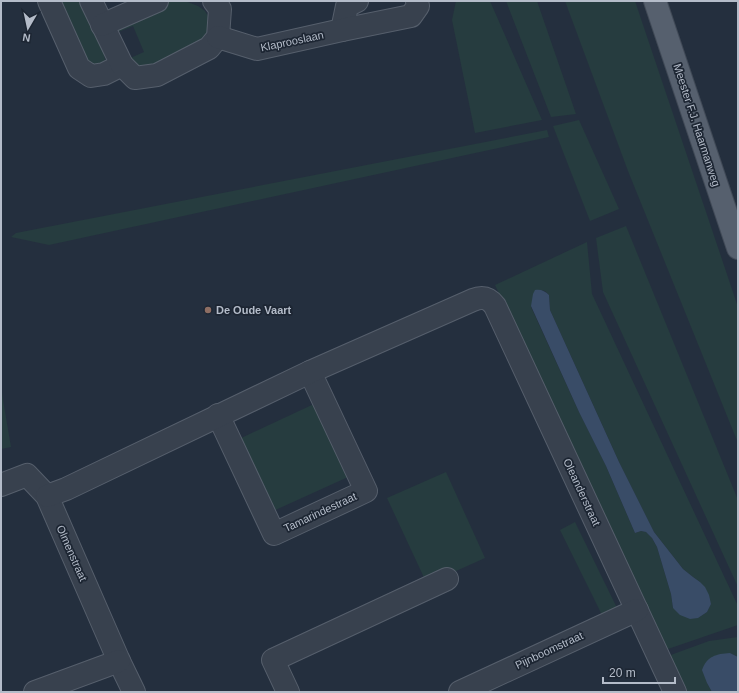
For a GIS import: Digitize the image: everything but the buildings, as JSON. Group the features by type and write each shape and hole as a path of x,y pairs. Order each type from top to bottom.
{"main road":[{"name":"Meester F.J. Haarmanweg","path":"655,1 738,248"}],"street":[{"path":"49,1 79,68 91,76 104,74 122,65"},
{"path":"91,1 122,65 135,78 157,76 209,48 218,37 220,9 214,1"},
{"path":"102,24 157,1"},
{"path":"342,30 347,6 358,1"},
{"name":"Klaprooslaan","path":"218,37 257,49 411,16 418,6 417,1"},
{"name":"Oleanderstraat","path":"310,372 473,300 483,298 492,302 675,692"},
{"path":"47,496 66,489 310,372"},
{"name":"Tamarindestraat","path":"218,415 274,534 366,491 310,372"},
{"name":"Olmenstraat","path":"1,485 27,475 47,496 134,692"},
{"path":"288,692 273,660 447,579"},
{"name":"Pijnboomstraat","path":"462,692 637,610"},
{"path":"34,692 119,661"}],"green space":[{"path":"57,1 81,1 104,52 105,60 102,64 88,65"},
{"path":"171,1 185,1 198,6 205,11 210,19 208,37 159,63 143,69 128,59 144,52 133,26 116,33 118,25"},
{"path":"456,1 490,1 542,120 475,133 452,20"},
{"path":"506,1 537,1 576,114 551,117"},
{"path":"565,1 635,1 738,307 738,443 628,171"},
{"path":"579,120 619,209 590,221 553,126"},
{"path":"547,130 549,137 49,245 11,237 16,233"},
{"path":"626,226 738,500 738,587 603,292 596,238"},
{"path":"587,242 592,294 738,606 738,625 665,650 495,285","holes":["540,290 545,291 549,295 550,310 619,462 654,532 683,569 700,582 711,604 707,612 698,618 673,608 671,594 657,547 652,538 646,532 641,531 635,533 606,466 579,412 531,307"]},
{"path":"1,384 11,447 1,449"},
{"path":"314,404 348,477 271,512 237,440"},
{"path":"446,472 485,558 427,584 387,498"},
{"path":"575,522 617,608 602,615 560,530"},
{"path":"738,637 738,657 730,653 707,683 712,692 685,692 668,656 709,641"}],"water":[{"path":"535,290 546,292 549,295 550,310 619,462 654,532 683,569 705,587 709,595 711,604 707,612 698,618 690,619 680,615 673,608 671,594 657,547 652,538 646,532 641,531 635,533 606,466 579,412 531,306"},
{"path":"730,653 738,657 738,692 712,692 702,670 704,665 713,657 720,654"}],"place":[{"name":"De Oude Vaart","path":"208,310"}]}
